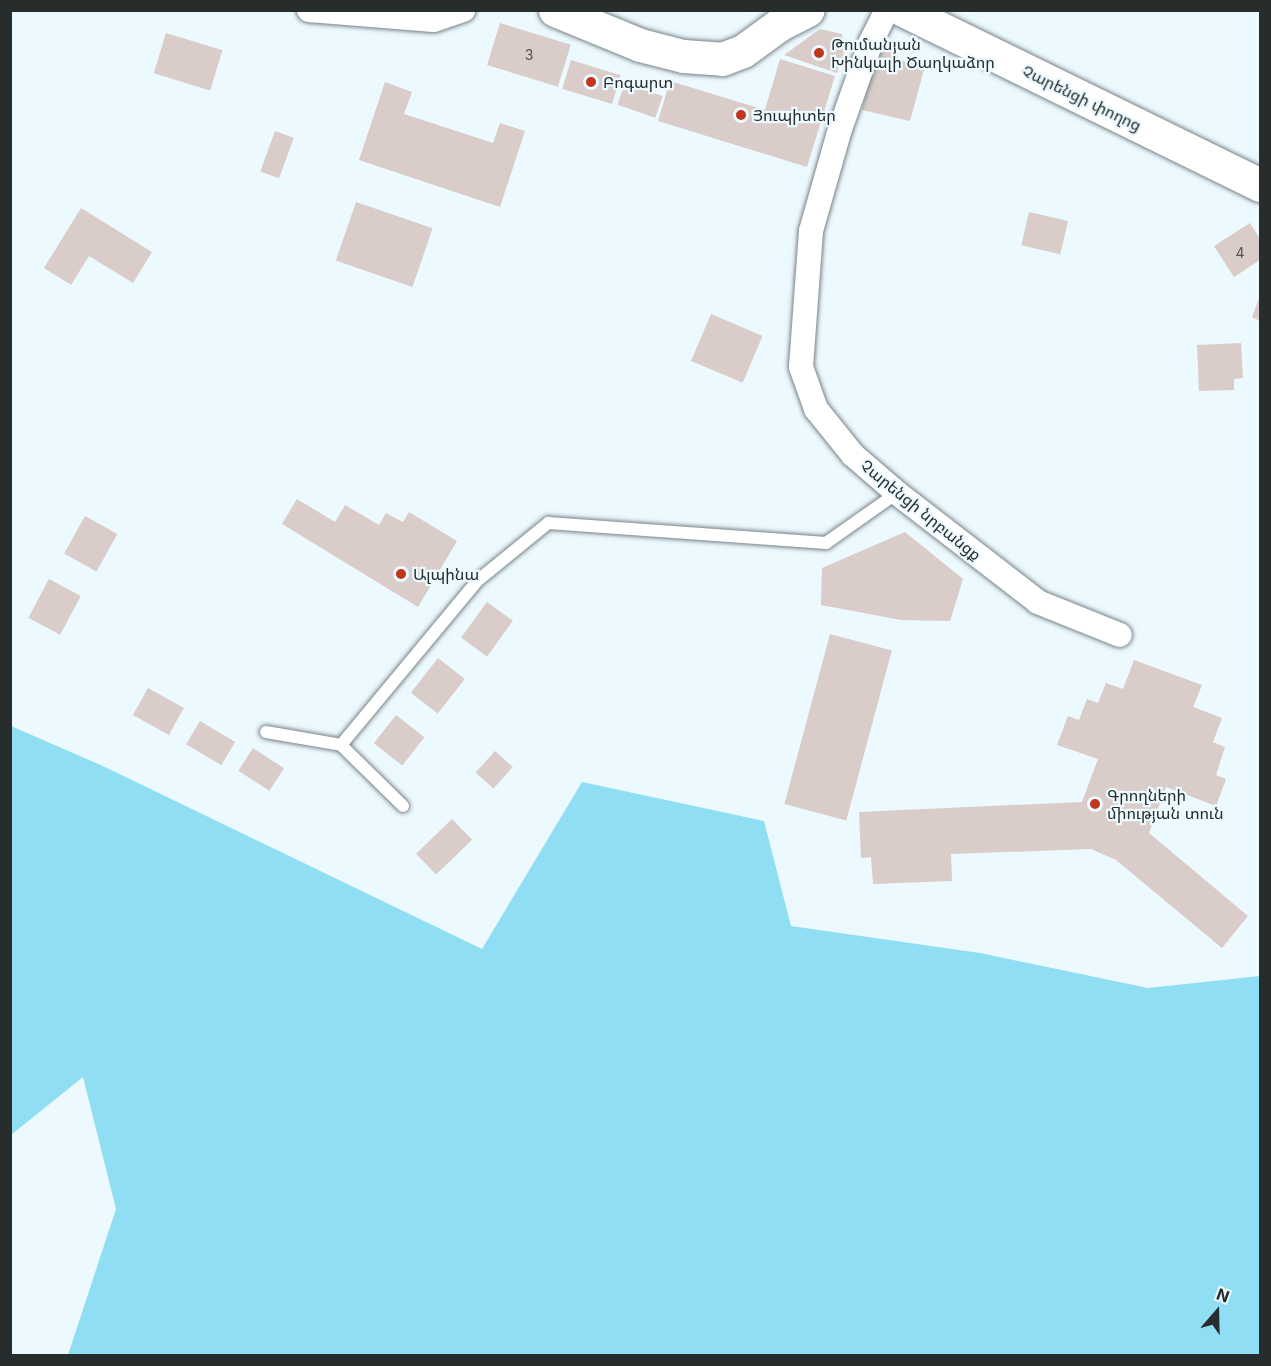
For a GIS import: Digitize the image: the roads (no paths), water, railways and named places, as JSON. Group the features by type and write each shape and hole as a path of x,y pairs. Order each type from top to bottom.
{"main road":[{"path":"555,10 640,45 683,56 722,58 743,51 780,24 808,10"},
{"name":"Չարենցի փողոց","path":"903,10 1260,185"}],"street":[{"path":"309,10 434,20 463,10"},
{"name":"Չարենցի նրբանցք","path":"888,10 871,42 840,129 812,231 801,367 816,409 853,455 897,493 1038,603 1120,635"}],"lane":[{"path":"341,745 477,581 548,523 826,543 897,493"},
{"path":"266,732 341,745 403,806"}],"place":[{"name":"Թումանյան Խինկալի Ծաղկաձոր","path":"819,53"},
{"name":"Բոգարտ","path":"591,82"},
{"name":"Յուպիտեր","path":"741,115"},
{"name":"Ալպինա","path":"401,574"},
{"name":"Գրողների միության տուն","path":"1095,804"}]}
